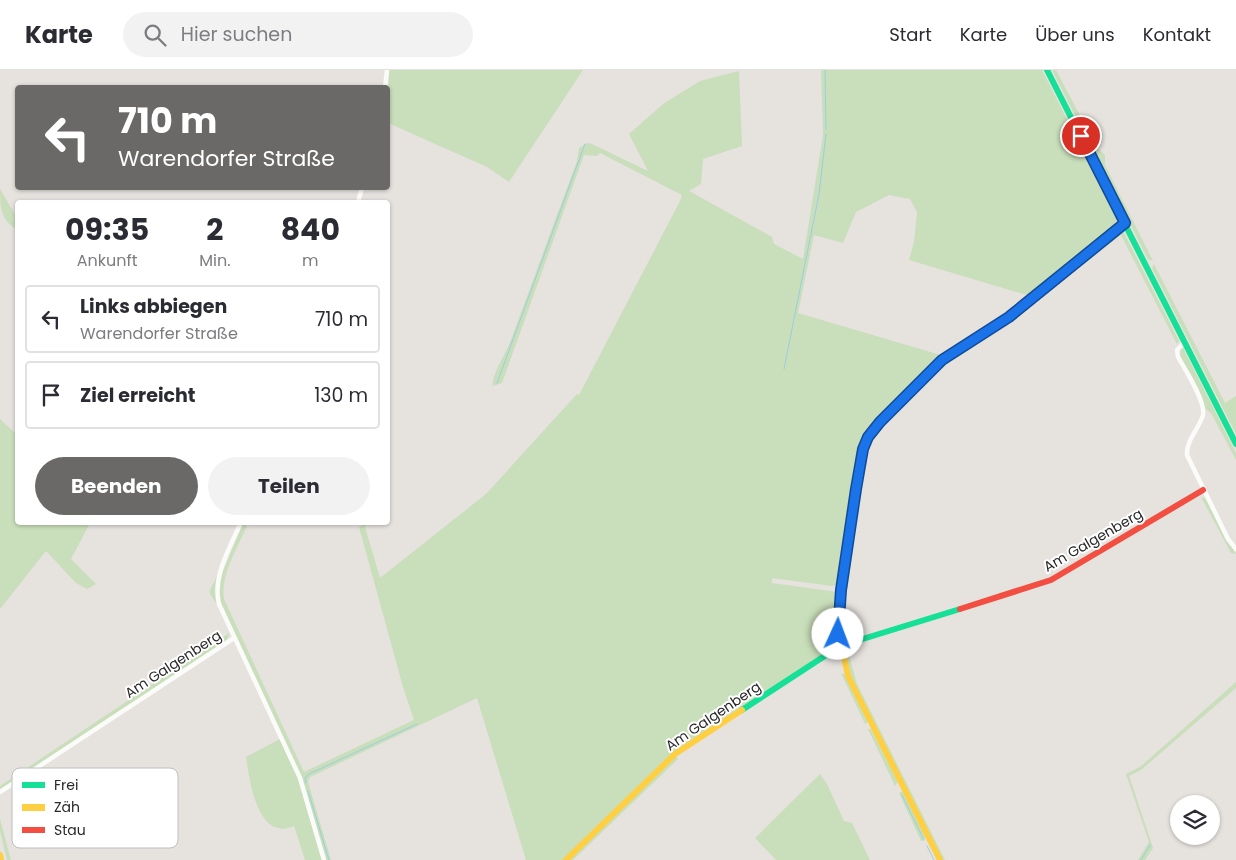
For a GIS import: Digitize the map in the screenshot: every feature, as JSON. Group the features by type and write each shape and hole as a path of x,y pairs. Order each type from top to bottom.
{"street":[{"path":"385,85 387,70"},
{"path":"1047,70 1236,444"},
{"path":"940,860 848,676 840,646 838,625 841,590 862,457 868,437 880,422 942,360 1009,317 1125,223"},
{"path":"1185,342 1177,350 1178,357 1200,400 1203,414 1189,445 1187,455 1228,539 1236,549"},
{"name":"Am Galgenberg","path":"566,860 675,754 840,646 1051,580 1203,490"},
{"path":"234,638 216,592 218,580 240,525"},
{"name":"Am Galgenberg","path":"36,768 234,638 300,778 324,860"},
{"name":"Am Galgenberg","path":"0,792 12,784"},
{"path":"0,856 1,860"}],"green space":[{"path":"389,70 583,70 509,182 487,167 390,124"},
{"path":"821,70 1042,70 1118,220 1117,226 1030,296 909,260 914,242 917,212 910,199 889,195 856,212 843,243 814,235 798,313 944,356 867,438 841,583 832,586 772,578 772,583 837,592 839,596 838,640 832,650 674,754 564,860 526,860 477,698 310,777 308,782 331,860 326,860 300,774 235,638 219,599 219,581 242,525 247,525 227,570 224,599 304,772 414,720 403,687 359,527 366,525 380,578 486,494 577,394 579,395 682,195 600,153 597,156 584,155 502,383 493,386 496,372 509,345 577,161 579,148 587,143 592,144 648,171 629,134 663,104 700,81 739,71 742,146 703,159 701,184 689,191 772,237 774,244 803,259 823,135"},
{"path":"1052,70 1056,70 1097,148 1105,155 1105,165 1153,261 1148,259"},
{"path":"0,189 15,215 15,228 8,222 2,212"},
{"path":"1120,230 1123,231 1179,341 1177,344 1121,235 1011,321 945,364 884,425 874,438 868,451 843,617 843,637 847,641 842,639 839,626 865,450 881,423 943,361 982,335"},
{"path":"1154,264 1225,403 1236,396 1236,434 1152,268"},
{"path":"1181,348 1183,348 1236,453 1236,460 1211,413 1204,408 1180,356"},
{"path":"0,419 15,433 15,525 89,525 71,559 96,584 87,589 76,583 46,551 0,609"},
{"path":"1201,497 1206,499 1236,554 1231,553"},
{"path":"221,568 215,592 219,607 210,594 210,590"},
{"path":"229,633 227,641 35,768 27,768"},
{"path":"848,645 847,648 857,684 945,860 942,860 850,676 845,648"},
{"path":"841,673 846,675 869,721 865,724"},
{"path":"1236,682 1236,688 1141,770 1129,776 1153,848 1145,860 1138,860 1149,842 1126,774 1140,767"},
{"path":"868,729 871,729 898,782 895,786"},
{"path":"280,739 298,778 322,860 305,860 294,826 281,829 271,825 264,818 253,794 246,757"},
{"path":"676,756 678,759 573,860 568,860"},
{"path":"820,774 827,784 844,821 852,823 870,860 776,860 755,838"},
{"path":"12,778 12,783 0,791 0,786"},
{"path":"903,791 926,837 923,841 921,841 899,793"},
{"path":"0,819 11,860 7,860 0,831"}],"waterway":[{"path":"825,70 826,129"},
{"path":"784,369 819,194 826,134"},
{"path":"497,383 585,144"},
{"path":"306,783 305,778 309,774 417,724"},
{"path":"308,791 329,860"},
{"path":"902,795 924,840"},
{"path":"1141,860 1150,845"},
{"path":"927,846 934,860"}],"traffic: fast":[{"path":"1047,70 1236,444"},
{"path":"742,710 840,646 960,609"}],"traffic: slow":[{"path":"1032,298 1125,223"},
{"path":"840,637 848,676 940,860"},
{"path":"566,860 675,754 742,710"},
{"path":"0,855 1,860"}],"traffic: jam":[{"path":"840,637 838,625 856,489 863,449 868,437 942,360 1009,317 1032,298"},
{"path":"960,609 1051,580 1203,490"}],"route":[{"path":"838,634 841,590 856,489 863,449 868,437 880,422 942,360 957,348 1009,317 1125,223 1081,136"}]}
